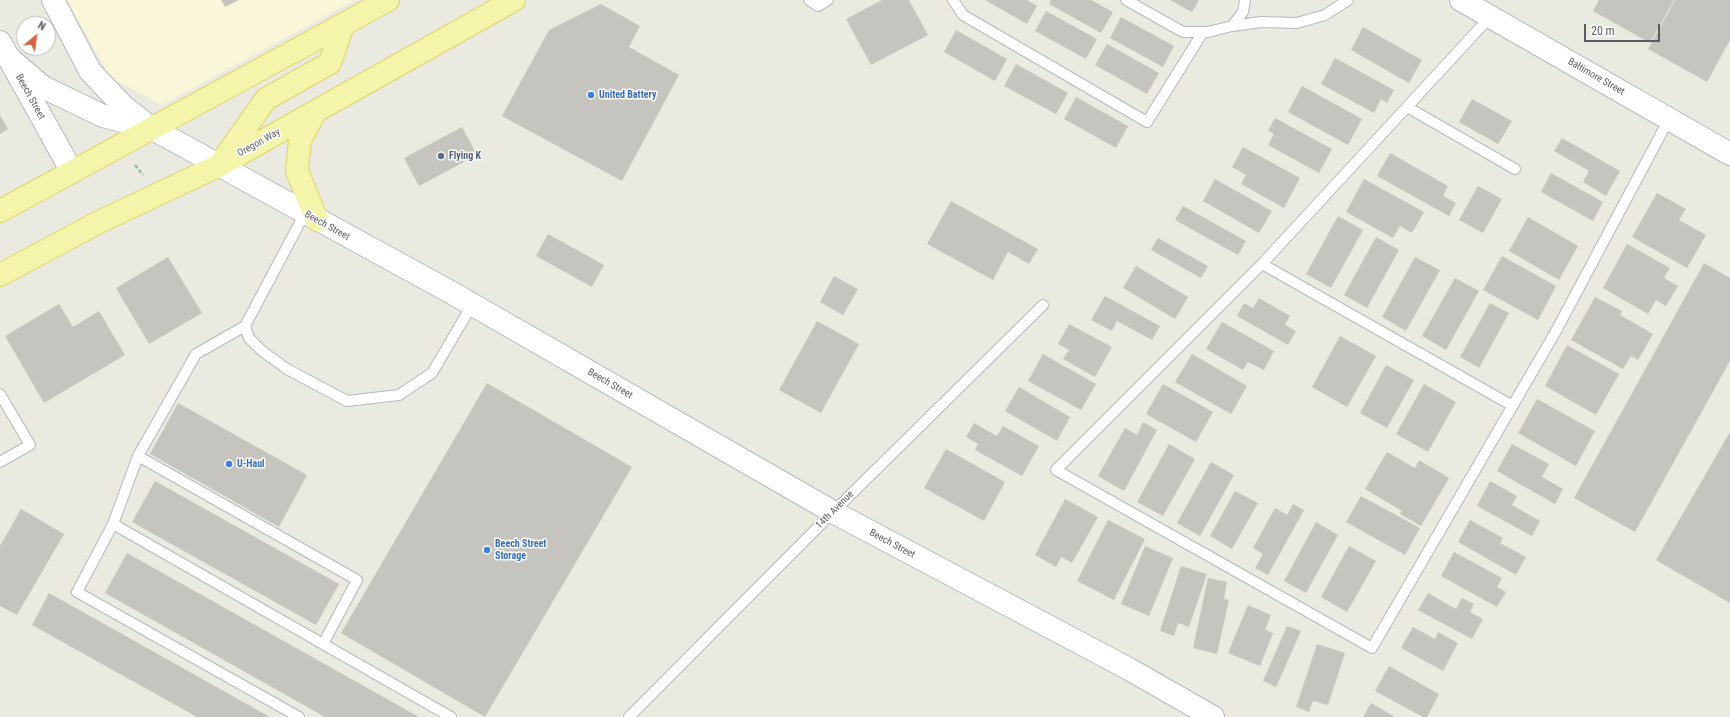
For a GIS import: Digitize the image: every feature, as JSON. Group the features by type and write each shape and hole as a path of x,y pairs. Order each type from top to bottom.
{"main road":[{"path":"0,211 388,0"},
{"name":"Oregon Way","path":"0,275 99,222 220,165 514,0"},
{"path":"220,165 266,99 330,63 343,25"},
{"path":"311,217 297,171 300,141 315,112"}],"street":[{"name":"Beech Street","path":"53,0 90,71 123,106 151,128 472,305 832,512 1129,669 1213,717"},
{"name":"Baltimore Street","path":"1461,0 1730,154"},
{"name":"Beech Street","path":"4,50 72,172"},
{"path":"4,50 43,86 103,116 151,128"}],"lane":[{"path":"809,0 818,6 828,0"},
{"path":"953,0 963,15 1147,122 1203,32"},
{"path":"1126,0 1183,32 1208,32 1232,26 1261,22 1297,23 1325,15 1348,0"},
{"path":"1232,26 1243,12 1245,0"},
{"path":"1490,17 1262,264 1056,470 1372,648 1556,331 1669,119"},
{"path":"1407,107 1515,169"},
{"path":"299,717 77,592 113,524 138,456 196,354 245,326 311,217"},
{"path":"1262,264 1513,406"},
{"path":"245,326 249,338 262,351 281,365 347,401 399,394 432,373 472,305"},
{"name":"14th Avenue","path":"629,717 832,512 1043,305"},
{"path":"0,394 30,445 0,462"},
{"path":"138,456 357,580 323,644"},
{"path":"113,524 451,717"}],"path":[{"path":"133,164 147,180"}],"shaded area":[{"path":"67,0 355,0 162,105 110,77"}],"building":[{"path":"221,0 239,0 225,7"},
{"path":"882,0 909,0 928,35 871,65 846,19"},
{"path":"985,0 1027,0 1037,6 1027,24"},
{"path":"1051,0 1091,0 1113,12 1101,33 1049,4"},
{"path":"1170,0 1199,0 1192,12"},
{"path":"1599,0 1674,0 1650,43 1593,11"},
{"path":"1675,0 1730,0 1730,40 1707,82 1648,49"},
{"name":"United Battery","path":"601,4 640,26 629,47 679,75 622,181 502,116 549,30"},
{"path":"1046,11 1097,39 1086,59 1035,31"},
{"path":"1121,17 1174,46 1163,67 1110,38"},
{"path":"1363,27 1422,60 1409,83 1351,50"},
{"path":"956,30 1007,59 995,81 944,52"},
{"path":"1107,44 1159,73 1147,94 1095,65"},
{"path":"1335,58 1394,90 1387,103 1381,99 1374,113 1321,84"},
{"path":"1016,64 1068,93 1056,114 1004,86"},
{"path":"1302,86 1362,119 1348,145 1288,112"},
{"path":"1076,97 1128,126 1116,148 1064,119"},
{"path":"1472,99 1512,121 1498,144 1459,122"},
{"path":"0,115 8,129 0,134"},
{"path":"1275,118 1332,149 1319,173 1268,145 1274,134 1268,131"},
{"name":"Flying K","path":"462,127 477,155 419,186 404,158"},
{"path":"1562,138 1620,171 1606,196 1583,182 1589,171 1554,151"},
{"path":"1243,147 1300,178 1284,208 1241,184 1246,175 1232,167"},
{"path":"1390,153 1448,186 1443,196 1456,203 1449,216 1377,176"},
{"path":"1551,173 1603,202 1593,221 1541,192"},
{"path":"1215,179 1272,211 1259,233 1203,201"},
{"path":"1364,179 1424,212 1412,233 1400,226 1393,238 1346,212"},
{"path":"1478,186 1502,199 1483,233 1459,220"},
{"path":"1657,193 1686,209 1679,220 1706,235 1687,268 1632,237"},
{"path":"951,201 1038,249 1029,264 1008,252 993,280 927,244"},
{"path":"1183,206 1246,241 1238,255 1175,220"},
{"path":"1338,216 1363,230 1331,288 1306,274"},
{"path":"1528,217 1578,246 1559,280 1509,251"},
{"path":"548,234 604,265 592,287 536,256"},
{"path":"1376,237 1399,250 1367,308 1344,295"},
{"path":"1158,238 1208,266 1201,278 1151,250"},
{"path":"1627,244 1670,268 1664,278 1678,286 1666,306 1656,300 1648,314 1603,288"},
{"path":"1502,256 1556,286 1538,320 1483,290"},
{"path":"168,257 202,313 149,344 116,288"},
{"path":"1415,257 1440,270 1406,331 1382,317"},
{"path":"1704,263 1730,278 1730,361 1635,532 1574,498"},
{"path":"1136,266 1188,297 1175,319 1123,288"},
{"path":"834,276 858,289 843,315 820,302"},
{"path":"1455,278 1479,291 1446,350 1422,336"},
{"path":"1105,296 1160,326 1152,340 1117,321 1112,331 1091,320"},
{"path":"1595,297 1622,311 1620,315 1653,334 1638,360 1631,356 1623,369 1571,340"},
{"path":"1259,298 1290,316 1285,325 1296,331 1288,345 1237,316 1244,303 1253,308"},
{"path":"1490,303 1509,313 1479,368 1460,357"},
{"path":"59,304 73,327 99,311 125,355 44,403 5,336"},
{"path":"817,321 859,344 821,413 779,390"},
{"path":"1222,322 1274,351 1264,370 1248,362 1243,370 1206,349"},
{"path":"1069,324 1112,347 1095,377 1063,359 1069,350 1058,344"},
{"path":"1340,336 1376,356 1347,407 1312,387"},
{"path":"1567,345 1619,374 1596,415 1545,386"},
{"path":"1043,354 1096,384 1081,410 1028,381"},
{"path":"1192,354 1247,386 1231,414 1175,382"},
{"path":"1386,365 1414,380 1387,428 1360,413"},
{"name":"Beech Street Storage","path":"487,383 632,467 485,717 341,633"},
{"path":"1163,384 1213,412 1196,442 1146,414"},
{"path":"1424,384 1456,402 1428,452 1396,434"},
{"path":"1019,387 1070,417 1057,441 1005,411"},
{"path":"1537,399 1595,431 1576,466 1518,433"},
{"name":"U-Haul","path":"178,403 307,475 279,527 150,454"},
{"path":"1143,422 1157,430 1124,491 1098,476 1125,428 1137,435"},
{"path":"974,423 997,436 1003,426 1039,446 1022,476 975,450 978,444 966,437"},
{"path":"1730,432 1730,603 1656,560"},
{"path":"1169,444 1195,459 1163,516 1137,502"},
{"path":"1512,444 1549,464 1542,477 1563,489 1555,504 1497,471"},
{"path":"946,449 1005,482 984,521 924,488"},
{"path":"1387,452 1415,468 1419,460 1449,478 1421,526 1400,514 1402,511 1365,489"},
{"path":"1211,462 1234,475 1200,536 1177,523"},
{"path":"155,481 339,584 316,625 132,522"},
{"path":"1490,481 1517,496 1512,505 1540,521 1532,536 1477,506"},
{"path":"1235,491 1258,503 1232,549 1210,536"},
{"path":"1361,496 1420,528 1405,555 1346,522"},
{"path":"1065,499 1098,517 1072,563 1061,557 1056,567 1035,555"},
{"path":"1293,504 1304,510 1268,575 1255,568 1263,554 1253,548 1275,508 1287,515"},
{"path":"21,509 64,534 17,615 0,606 0,546"},
{"path":"1108,520 1145,539 1114,600 1077,581"},
{"path":"1470,520 1503,538 1500,543 1526,557 1516,575 1458,542"},
{"path":"1316,522 1338,535 1306,593 1284,581"},
{"path":"1145,546 1173,558 1149,616 1121,604"},
{"path":"1349,546 1376,561 1347,612 1321,597"},
{"path":"1454,552 1502,578 1497,587 1506,592 1497,607 1441,576"},
{"path":"127,553 419,717 325,717 105,593"},
{"path":"1181,566 1207,574 1189,627 1178,623 1174,636 1160,631"},
{"path":"1208,578 1227,582 1224,599 1229,600 1217,654 1193,648"},
{"path":"49,593 270,717 197,717 32,625"},
{"path":"1428,593 1456,609 1462,598 1474,604 1470,612 1483,619 1472,639 1418,610"},
{"path":"1248,605 1271,615 1265,630 1273,633 1260,666 1228,653"},
{"path":"1287,626 1301,631 1276,687 1263,681"},
{"path":"1413,627 1435,639 1438,632 1458,643 1443,671 1401,648"},
{"path":"1317,644 1345,653 1328,705 1313,701 1309,712 1296,707"},
{"path":"1389,666 1439,694 1427,717 1423,717 1375,691"},
{"path":"1371,703 1395,717 1363,717"}],"place":[{"name":"United Battery","path":"591,95"},
{"name":"Flying K","path":"441,156"},
{"name":"U-Haul","path":"229,464"},
{"name":"Beech Street Storage","path":"487,550"}]}
